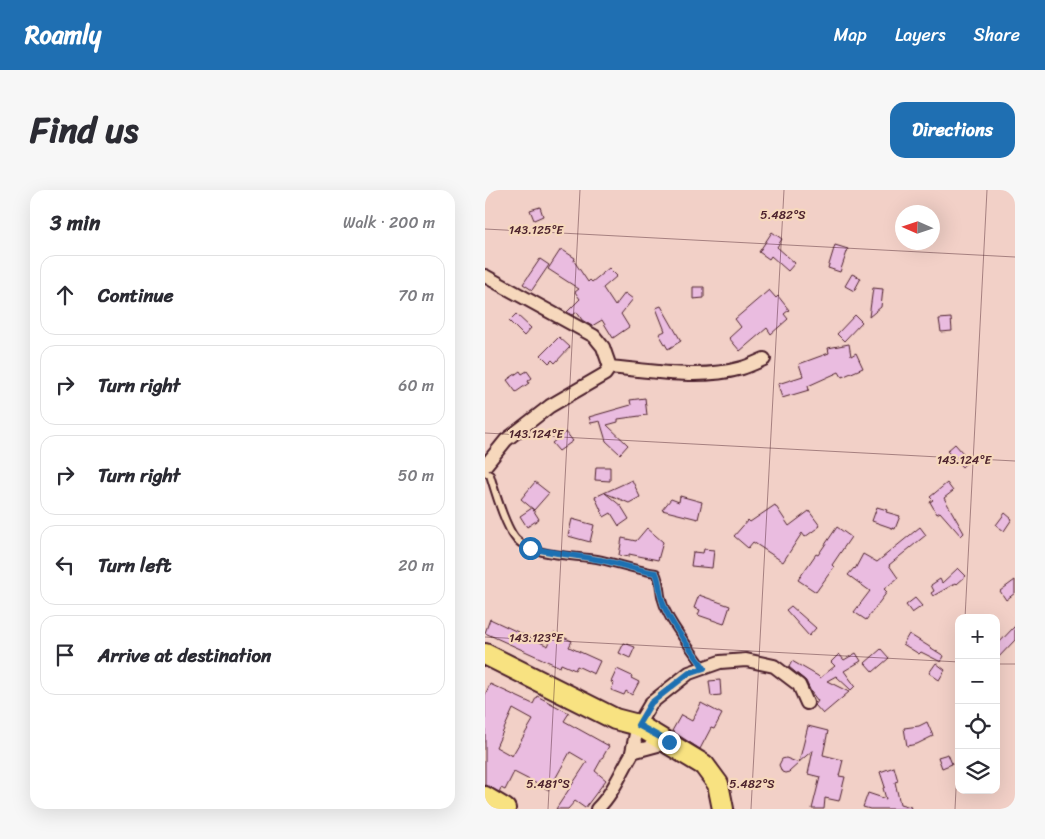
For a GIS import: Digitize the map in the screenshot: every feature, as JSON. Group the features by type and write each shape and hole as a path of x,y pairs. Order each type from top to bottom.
{"main road":[{"path":"485,654 615,719 643,728 669,742 704,765 718,784 723,809"},
{"path":"485,796 505,809"}],"street":[{"path":"485,276 595,336 603,347 610,367"},
{"path":"610,367 672,373 711,372 741,368 764,359"},
{"path":"485,466 507,440 549,406 605,374 610,367"},
{"path":"601,807 633,752 651,703 689,673 721,662 746,660 774,666 799,685 807,703"},
{"path":"633,752 669,742"}],"lane":[{"path":"485,472 490,475 503,515 515,539 530,548 557,554 597,559 641,571 656,573 665,607 704,668"}],"building":[{"path":"540,207 543,216 534,220 530,210"},
{"path":"772,232 782,239 777,247 795,263 788,271 771,256 769,259 759,252"},
{"path":"835,245 848,249 840,272 828,268"},
{"path":"561,249 575,258 574,261 588,282 590,280 592,282 609,268 617,276 603,288 615,306 625,293 633,299 621,314 629,327 613,338 602,320 592,326 582,320 577,312 573,315 567,312 580,299 575,292 579,289 548,269"},
{"path":"540,259 549,265 532,290 523,284"},
{"path":"852,274 861,278 854,291 845,286"},
{"path":"693,287 704,287 704,298 693,299"},
{"path":"873,288 883,289 881,307 869,317"},
{"path":"769,290 776,298 778,296 789,310 784,314 788,319 771,334 767,328 740,351 729,338 741,327 735,319"},
{"path":"661,306 681,341 668,349 659,334 665,331 656,308"},
{"path":"516,314 531,328 524,336 509,321"},
{"path":"855,315 862,322 844,341 837,334"},
{"path":"951,318 952,331 941,332 939,319"},
{"path":"559,337 570,347 555,363 552,360 549,363 541,355"},
{"path":"849,344 851,356 856,353 863,368 842,377 839,372 808,386 809,390 782,398 778,384 803,376 799,364 829,353 828,348"},
{"path":"520,371 522,374 527,371 532,378 528,381 529,383 516,392 507,380"},
{"path":"645,398 647,415 618,419 618,422 607,425 628,445 620,454 606,441 600,421 591,423 589,417 631,405 630,400"},
{"path":"566,432 573,441 559,451 552,443"},
{"path":"955,444 969,460 962,467 947,451"},
{"path":"596,467 610,467 610,481 595,480"},
{"path":"632,480 640,497 629,503 605,493 621,506 629,519 619,526 611,513 604,517 595,497"},
{"path":"535,482 549,493 534,510 521,499"},
{"path":"947,483 953,491 944,498 964,533 961,536 940,512 937,514 930,502 933,500 930,497"},
{"path":"680,496 702,502 698,519 662,510 671,499 679,502"},
{"path":"775,505 789,526 809,511 820,526 805,537 802,533 783,562 753,542 748,548 734,536 748,520 750,522"},
{"path":"877,507 900,516 895,529 872,521"},
{"path":"532,508 539,519 527,527 520,516"},
{"path":"1005,513 1012,519 1004,531 996,525"},
{"path":"572,519 594,525 590,542 568,536"},
{"path":"837,527 851,537 832,565 834,567 816,592 798,580"},
{"path":"920,527 926,535 889,565 898,578 884,589 887,592 866,620 854,612 870,591 848,575 855,569 863,554 877,562"},
{"path":"647,528 663,542 658,560 629,554 629,557 619,555 622,538 636,541"},
{"path":"704,549 714,550 712,568 691,566 693,552 703,553"},
{"path":"958,568 966,576 957,584 933,596 931,593 934,591 931,585 940,579 942,583"},
{"path":"1015,580 1015,593 1006,600 1000,591"},
{"path":"699,595 730,606 724,624 698,615 700,610 694,608"},
{"path":"915,598 922,606 912,613 906,605"},
{"path":"791,606 816,628 809,636 786,610"},
{"path":"490,619 548,646 554,633 572,641 569,647 600,661 594,674 577,666 575,670 561,664 560,667 485,633"},
{"path":"1015,626 1015,640 1000,656 1000,642"},
{"path":"909,634 944,656 941,662 921,652 919,654 903,644"},
{"path":"624,643 635,647 630,658 619,653"},
{"path":"881,649 889,658 873,672 865,663"},
{"path":"856,653 861,661 844,671 855,686 851,690 836,676 827,681 849,692 823,714 815,705 818,701 806,681 789,667 792,661 820,678 835,666 831,662 839,654 844,660"},
{"path":"936,663 945,670 939,680 929,673"},
{"path":"617,669 632,676 631,678 639,682 632,695 626,691 624,695 611,690 614,683 611,682"},
{"path":"720,680 721,695 711,696 709,681"},
{"path":"490,684 533,704 537,696 569,713 564,721 609,746 595,771 606,780 585,808 575,801 568,809 556,809 587,762 570,752 549,790 514,772 505,790 501,788 499,792 485,785 485,695","holes":["513,709 533,720 512,756 496,747"]},
{"path":"701,703 722,714 714,729 711,728 700,749 672,731 681,715 692,721"},
{"path":"927,722 933,736 917,744 907,746 904,728 919,726"},
{"path":"808,726 828,731 823,755 843,760 839,776 845,777 839,801 825,798 824,809 812,809 820,777 808,774 813,750 799,762"},
{"path":"948,754 952,764 942,768 938,757"},
{"path":"786,758 799,763 789,772 785,773 782,772 779,765 782,759"},
{"path":"894,767 898,781 895,782 900,804 911,807 910,809 870,809 863,807 868,793 886,799 883,788 885,787 880,772"}],"route":[{"path":"530,548 557,554 597,559 641,571 656,573 660,583 662,600 672,620 704,668 689,673 651,703 638,725 669,742"}]}
